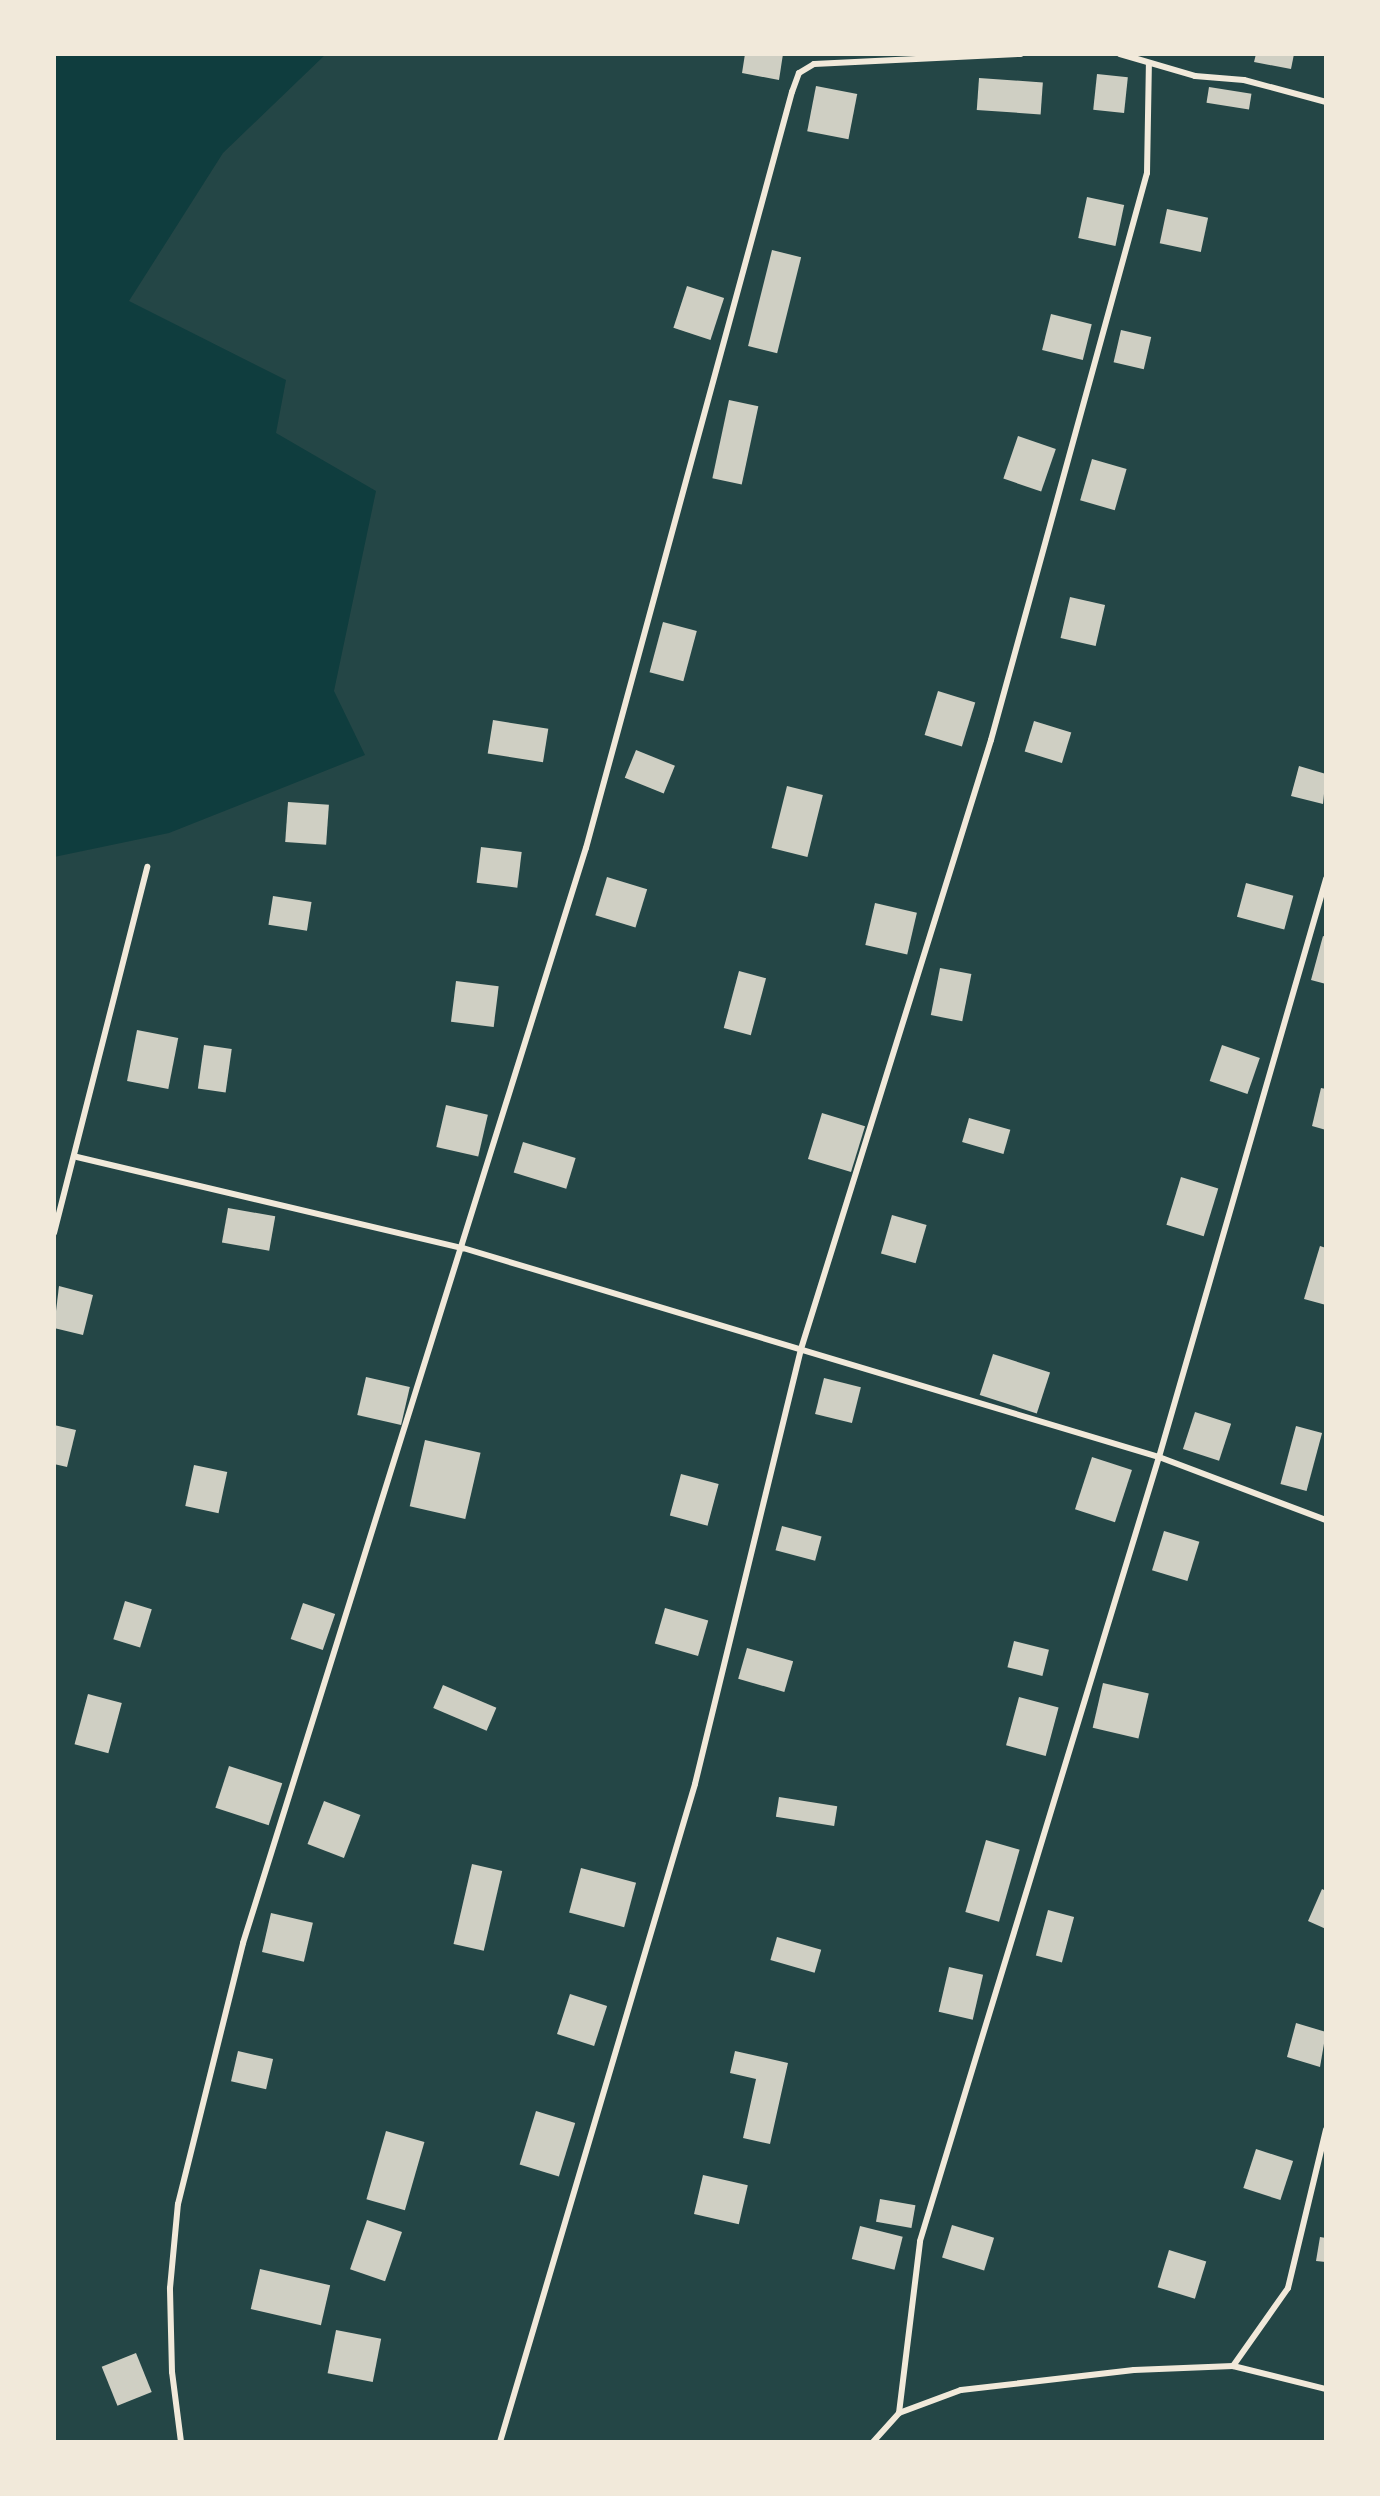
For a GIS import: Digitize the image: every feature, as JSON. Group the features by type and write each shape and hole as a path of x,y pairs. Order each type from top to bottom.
{"lane":[{"path":"181,2442 172,2372 170,2288 178,2204 243,1943 586,848 799,73 837,60 1021,54"},
{"path":"1120,54 1326,102"},
{"path":"500,2442 695,1784 801,1349 991,740 1147,173 1149,63"},
{"path":"54,1233 77,1157 147,867"},
{"path":"899,2413 920,2241 1159,1457 1326,879"},
{"path":"77,1157 463,1248 1159,1457 1326,1520"},
{"path":"1233,2366 1288,2288 1326,2130"},
{"path":"873,2442 899,2413 961,2390 1134,2370 1233,2366 1326,2389"}],"shaded area":[{"path":"326,54 1326,54 1326,2442 54,2442 54,857 169,833 365,755 334,691 376,491 276,433 286,380 129,301 223,153"}],"building":[{"path":"745,54 783,54 779,80 742,73"},
{"path":"1256,54 1294,54 1291,69 1254,62"},
{"path":"1097,74 1128,77 1124,113 1093,110"},
{"path":"979,78 1043,82 1041,114 977,110"},
{"path":"816,86 857,94 848,139 807,131"},
{"path":"1209,87 1251,94 1249,110 1206,103"},
{"path":"1087,197 1124,205 1115,246 1078,238"},
{"path":"1167,209 1208,218 1201,252 1160,243"},
{"path":"772,250 801,257 777,353 748,346"},
{"path":"687,286 724,298 710,340 673,328"},
{"path":"1051,314 1092,324 1083,360 1042,350"},
{"path":"1121,330 1151,337 1144,369 1114,362"},
{"path":"729,400 758,406 742,484 712,478"},
{"path":"1018,436 1056,449 1041,492 1003,479"},
{"path":"1092,459 1127,469 1115,510 1080,500"},
{"path":"1070,597 1105,605 1096,646 1061,638"},
{"path":"663,622 697,631 683,681 650,672"},
{"path":"938,691 975,702 962,746 925,735"},
{"path":"493,720 548,729 543,762 488,754"},
{"path":"1034,721 1071,732 1062,763 1025,752"},
{"path":"636,750 675,766 664,794 625,778"},
{"path":"1299,766 1326,774 1323,804 1291,796"},
{"path":"787,786 823,795 807,857 772,848"},
{"path":"288,802 329,805 326,845 285,842"},
{"path":"481,847 522,852 517,888 477,883"},
{"path":"607,877 647,889 635,928 595,915"},
{"path":"1246,883 1293,896 1284,929 1237,917"},
{"path":"273,896 312,902 307,931 268,925"},
{"path":"875,903 917,913 907,955 865,945"},
{"path":"1323,936 1326,937 1326,984 1311,980"},
{"path":"940,968 971,974 962,1021 931,1015"},
{"path":"739,971 766,978 751,1035 724,1028"},
{"path":"456,981 499,986 494,1027 451,1022"},
{"path":"137,1030 178,1038 168,1089 127,1081"},
{"path":"204,1045 232,1049 226,1092 198,1089"},
{"path":"1222,1045 1260,1058 1247,1094 1210,1081"},
{"path":"1321,1088 1326,1089 1326,1130 1312,1126"},
{"path":"446,1105 488,1115 478,1157 436,1147"},
{"path":"822,1113 865,1126 851,1172 808,1159"},
{"path":"969,1118 1010,1130 1003,1154 962,1142"},
{"path":"523,1142 576,1158 566,1189 514,1173"},
{"path":"1181,1177 1218,1188 1204,1236 1166,1225"},
{"path":"228,1208 275,1216 269,1251 222,1242"},
{"path":"892,1215 927,1225 916,1263 881,1253"},
{"path":"1320,1246 1326,1248 1326,1305 1304,1299"},
{"path":"59,1286 93,1295 83,1335 54,1328"},
{"path":"993,1354 1050,1373 1037,1413 980,1395"},
{"path":"366,1377 410,1387 401,1425 357,1415"},
{"path":"824,1378 861,1387 852,1423 815,1414"},
{"path":"1195,1412 1231,1424 1219,1461 1183,1449"},
{"path":"54,1425 76,1430 67,1467 54,1464"},
{"path":"1296,1426 1322,1433 1307,1491 1280,1484"},
{"path":"425,1440 481,1453 465,1519 410,1506"},
{"path":"1092,1457 1132,1470 1115,1522 1075,1509"},
{"path":"194,1465 227,1472 219,1513 185,1506"},
{"path":"681,1474 719,1484 708,1526 670,1516"},
{"path":"782,1526 822,1537 815,1561 776,1550"},
{"path":"1164,1531 1199,1542 1187,1581 1152,1570"},
{"path":"125,1601 152,1609 140,1647 113,1639"},
{"path":"303,1603 335,1614 323,1650 291,1639"},
{"path":"665,1608 708,1620 698,1656 655,1644"},
{"path":"1014,1641 1049,1650 1042,1676 1007,1667"},
{"path":"747,1648 793,1661 784,1692 738,1679"},
{"path":"1103,1683 1149,1694 1138,1738 1093,1728"},
{"path":"443,1685 496,1708 487,1731 433,1708"},
{"path":"88,1694 122,1703 108,1753 75,1744"},
{"path":"1019,1697 1059,1708 1046,1756 1006,1745"},
{"path":"229,1766 282,1783 269,1825 215,1808"},
{"path":"779,1797 837,1806 834,1826 776,1817"},
{"path":"324,1801 360,1815 344,1858 308,1844"},
{"path":"986,1840 1020,1850 999,1922 965,1912"},
{"path":"472,1864 502,1871 484,1951 454,1944"},
{"path":"581,1868 636,1883 624,1927 569,1912"},
{"path":"1322,1889 1326,1891 1326,1929 1308,1921"},
{"path":"1048,1910 1074,1917 1062,1962 1036,1955"},
{"path":"271,1913 313,1923 304,1962 262,1952"},
{"path":"777,1937 821,1950 815,1973 770,1960"},
{"path":"949,1967 983,1975 973,2020 939,2012"},
{"path":"570,1994 607,2006 594,2046 557,2034"},
{"path":"1296,2023 1326,2032 1320,2067 1287,2057"},
{"path":"238,2051 273,2059 266,2089 231,2081"},
{"path":"735,2051 788,2063 770,2144 743,2138 756,2079 730,2073"},
{"path":"536,2111 575,2123 559,2177 520,2165"},
{"path":"386,2131 424,2142 405,2210 366,2199"},
{"path":"1256,2149 1293,2161 1280,2200 1243,2188"},
{"path":"703,2175 748,2185 739,2224 694,2214"},
{"path":"880,2199 915,2205 911,2228 876,2222"},
{"path":"367,2220 402,2232 385,2281 350,2269"},
{"path":"952,2225 994,2238 984,2270 942,2258"},
{"path":"860,2226 903,2237 894,2270 852,2259"},
{"path":"1320,2237 1326,2238 1326,2262 1316,2261"},
{"path":"1169,2250 1206,2261 1195,2299 1158,2287"},
{"path":"260,2269 330,2285 321,2325 251,2309"},
{"path":"336,2330 381,2339 373,2382 328,2373"},
{"path":"136,2353 152,2392 117,2406 102,2367"}]}
